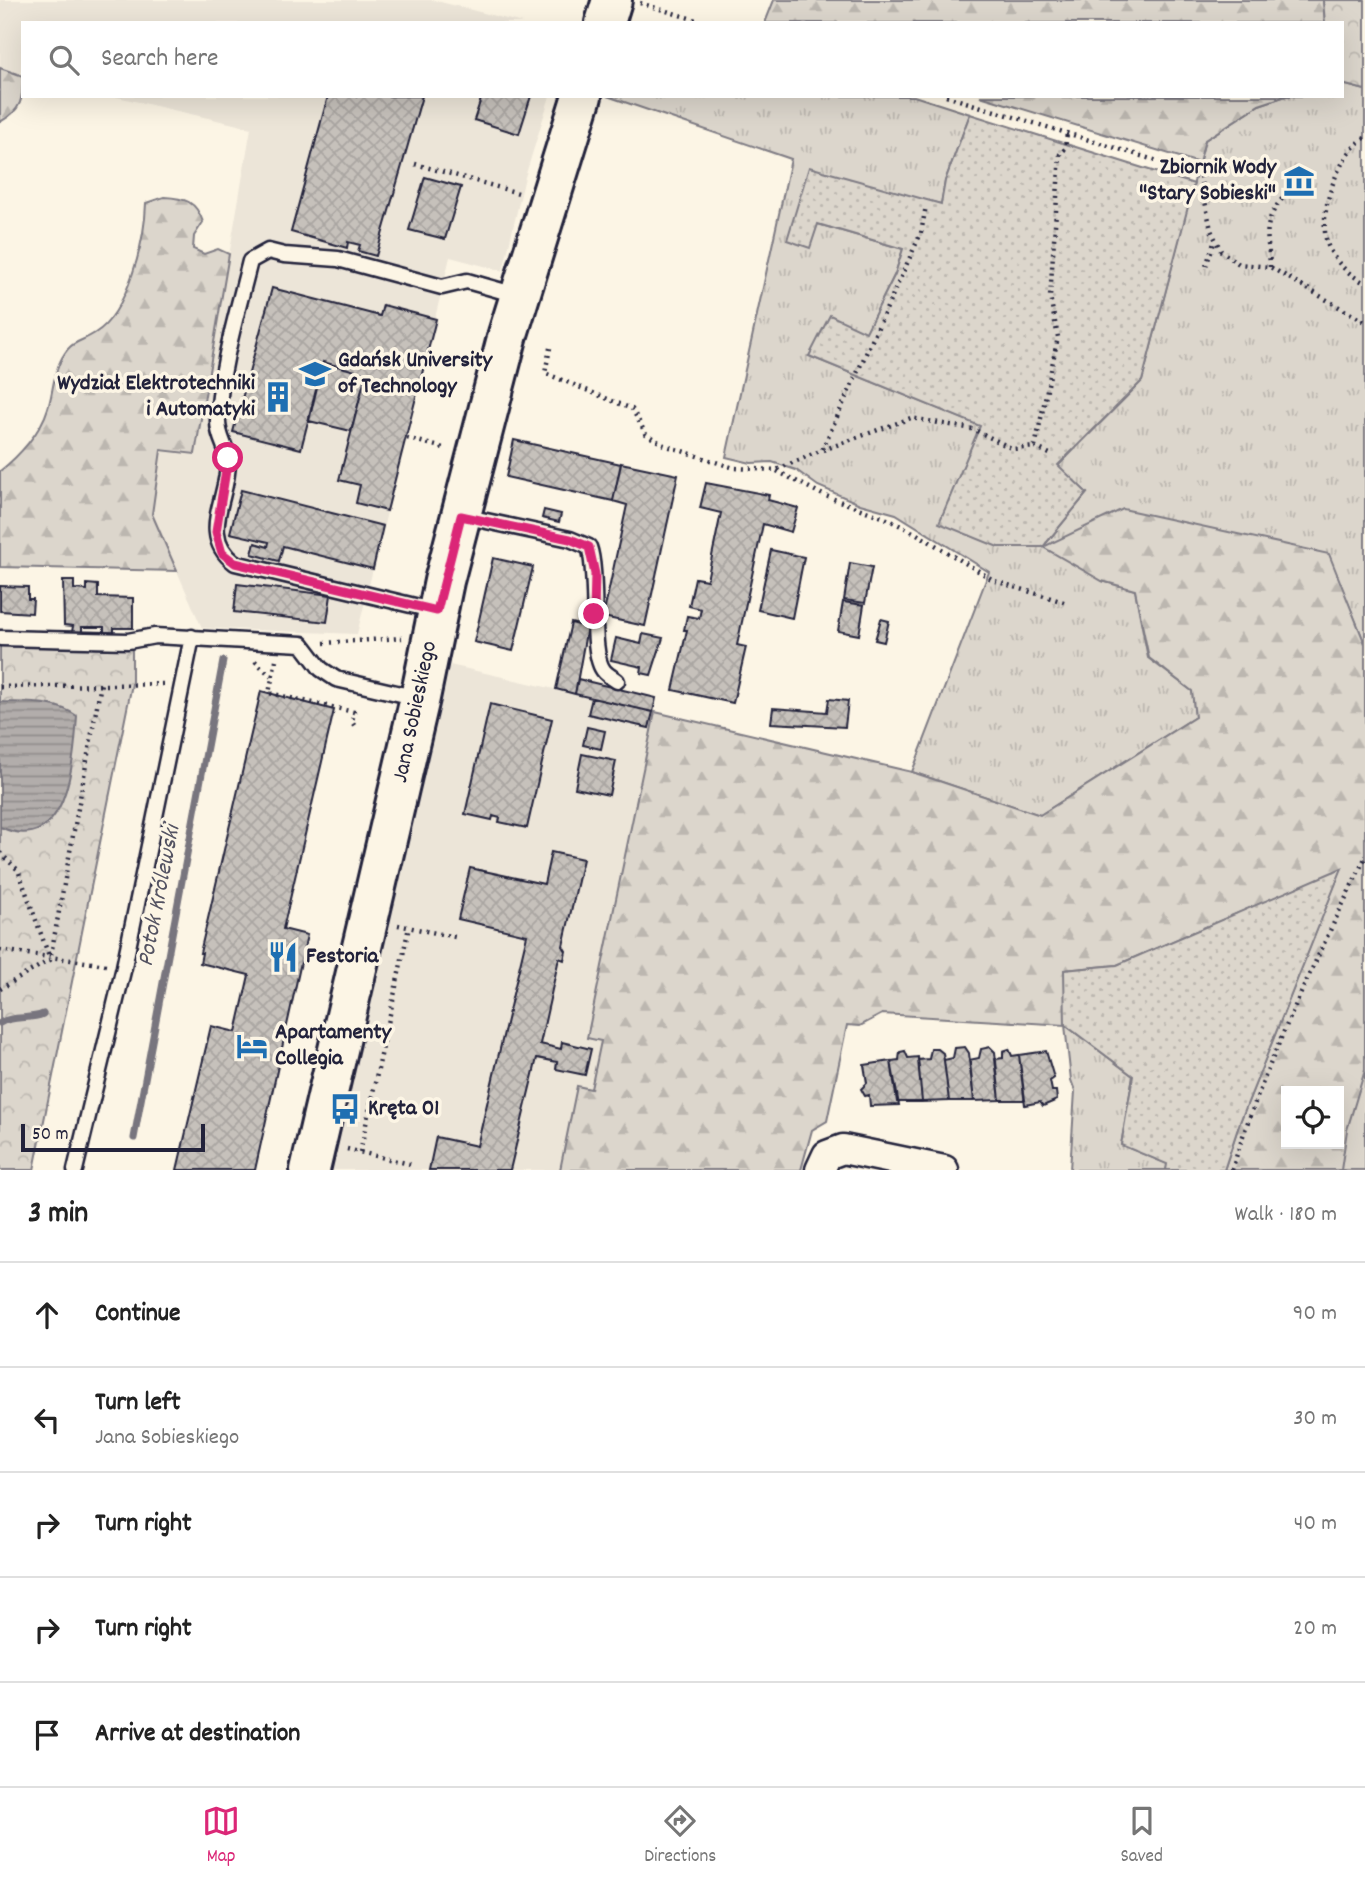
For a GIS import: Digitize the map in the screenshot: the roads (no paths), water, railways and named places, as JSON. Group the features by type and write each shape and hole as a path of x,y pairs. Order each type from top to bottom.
{"main road":[{"path":"606,21 612,0"},
{"name":"Jana Sobieskiego","path":"324,1158 421,698 424,624 461,516 520,296 581,98"}],"street":[{"path":"820,1170 827,1155 843,1149 944,1170"}],"lane":[{"path":"424,624 235,563 222,553 216,532 228,458 220,440 218,418 232,335 250,261 268,251 284,256 338,259 442,287 467,281 520,296"},
{"path":"461,516 570,539 589,547 595,574 594,614 599,664 604,672 617,681"},
{"path":"0,638 128,640 155,636 302,644 321,669 335,678 421,698"},
{"path":"75,1170 124,967 192,637"}],"waterway":[{"name":"Potok Królewski","path":"134,1138 223,661"},
{"path":"0,1023 43,1014"}],"place":[{"name":"Zbiornik Wody \"Stary Sobieski\"","path":"1299,181"},
{"name":"Gdańsk University of Technology","path":"315,374"},
{"name":"Wydział Elektrotechniki i Automatyki","path":"278,397"},
{"name":"Festoria","path":"283,957"},
{"name":"Apartamenty Collegia","path":"252,1046"},
{"name":"Kręta 01","path":"345,1109"}]}
